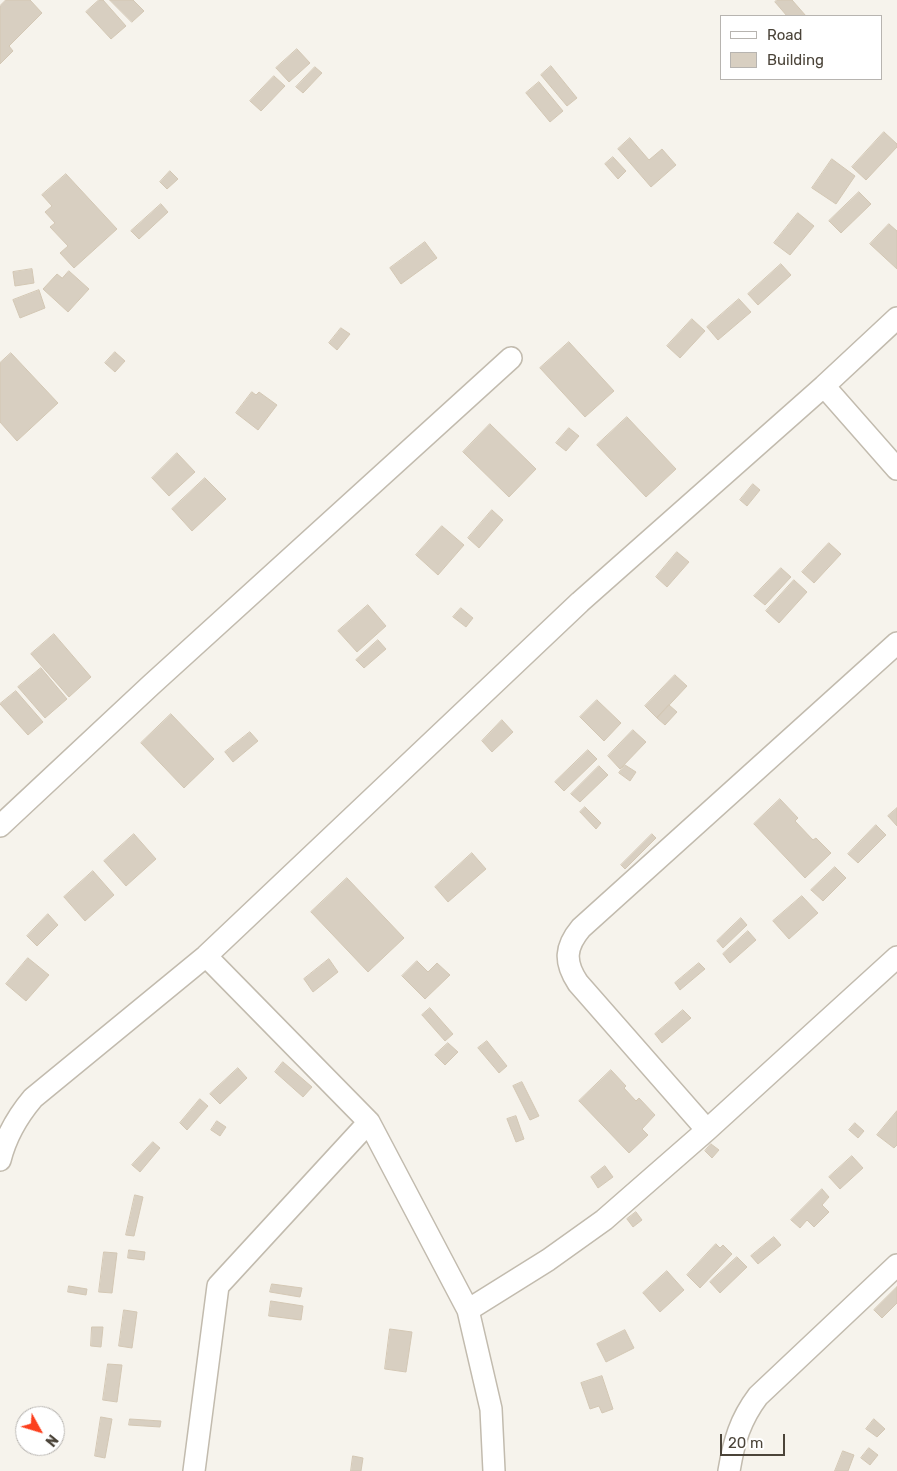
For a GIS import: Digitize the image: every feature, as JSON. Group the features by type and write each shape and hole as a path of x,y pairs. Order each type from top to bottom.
{"street":[{"path":"0,1160 4,1129 44,1088 206,956 580,602 824,386 897,318"},
{"path":"0,826 151,685 511,358"},
{"path":"824,386 897,469"},
{"path":"707,1130 578,983 571,972 568,961 569,949 573,938 581,928 897,642"},
{"path":"206,956 369,1122 468,1310 491,1410 494,1471"},
{"path":"468,1310 548,1260 604,1220 707,1130 897,957"},
{"path":"194,1471 218,1286 369,1122"},
{"path":"729,1471 739,1428 747,1411 758,1396 897,1265"}],"building":[{"path":"6,0 30,0 42,13 9,46 13,51 0,64 0,6"},
{"path":"99,0 103,0 126,26 111,39 86,12"},
{"path":"110,0 133,0 144,11 132,22"},
{"path":"777,0 792,0 805,15 786,15 775,2"},
{"path":"297,49 310,63 289,82 276,68"},
{"path":"551,66 577,98 567,106 541,75"},
{"path":"315,67 322,73 303,93 296,87"},
{"path":"274,76 285,86 261,111 250,101"},
{"path":"539,82 563,111 550,122 526,93"},
{"path":"884,132 897,144 897,147 866,180 852,167"},
{"path":"630,138 649,160 662,149 676,165 651,187 618,149"},
{"path":"613,157 626,171 618,179 605,164"},
{"path":"832,159 855,176 836,204 812,188"},
{"path":"170,171 178,179 167,189 160,182"},
{"path":"66,174 117,229 74,268 60,253 68,246 50,227 55,223 45,212 52,206 42,195"},
{"path":"859,192 871,204 841,233 829,221"},
{"path":"161,204 168,212 139,239 131,231"},
{"path":"798,213 814,226 790,255 774,243"},
{"path":"889,224 897,231 897,269 870,244"},
{"path":"425,242 437,258 401,284 390,268"},
{"path":"781,264 791,275 758,305 748,294"},
{"path":"32,269 34,283 15,286 13,272"},
{"path":"69,271 89,289 68,312 43,289 57,274 62,278"},
{"path":"39,290 45,308 20,318 13,300"},
{"path":"739,299 751,312 718,340 707,327"},
{"path":"692,319 705,331 680,358 667,346"},
{"path":"341,328 350,334 337,350 329,343"},
{"path":"569,342 614,391 585,417 540,368"},
{"path":"115,352 125,361 115,372 105,363"},
{"path":"11,353 58,403 17,441 0,422 0,363"},
{"path":"252,392 256,395 259,392 277,405 258,430 236,413"},
{"path":"627,417 676,469 646,497 597,445"},
{"path":"490,424 536,469 509,497 463,452"},
{"path":"569,428 579,436 566,451 556,443"},
{"path":"177,453 195,472 169,496 152,478"},
{"path":"205,478 226,499 192,531 172,509"},
{"path":"753,484 760,490 747,506 740,500"},
{"path":"492,510 503,520 479,548 468,538"},
{"path":"442,526 464,545 438,575 416,555"},
{"path":"829,543 841,554 814,583 802,572"},
{"path":"677,552 689,562 667,587 656,577"},
{"path":"781,568 791,577 765,605 754,596"},
{"path":"794,580 807,592 779,623 766,611"},
{"path":"368,605 386,626 357,652 338,631"},
{"path":"461,608 473,618 466,627 453,617"},
{"path":"54,634 91,677 69,697 31,654"},
{"path":"378,640 386,649 364,668 356,660"},
{"path":"41,668 67,699 45,718 18,687"},
{"path":"675,675 687,686 657,718 645,706"},
{"path":"16,691 43,722 28,735 0,704"},
{"path":"597,700 621,723 604,741 580,717"},
{"path":"669,705 677,712 665,725 657,718"},
{"path":"171,714 214,759 184,788 141,743"},
{"path":"502,720 513,732 492,752 482,741"},
{"path":"633,730 646,742 620,769 608,756"},
{"path":"250,732 258,741 233,762 225,752"},
{"path":"588,750 597,759 564,791 555,782"},
{"path":"625,765 636,772 630,781 619,773"},
{"path":"599,766 608,775 580,802 571,794"},
{"path":"780,799 798,818 795,821 813,840 816,838 831,853 805,878 754,824"},
{"path":"585,807 601,823 596,829 580,812"},
{"path":"897,808 897,826 888,816"},
{"path":"876,825 886,835 858,863 848,854"},
{"path":"134,834 156,859 126,886 104,861"},
{"path":"652,834 656,838 625,869 621,865"},
{"path":"472,853 486,869 448,902 435,887"},
{"path":"835,867 846,878 823,901 811,890"},
{"path":"93,871 114,895 85,921 64,897"},
{"path":"347,878 404,938 368,972 311,912"},
{"path":"802,896 818,913 789,939 773,921"},
{"path":"48,914 58,925 37,946 27,936"},
{"path":"741,918 747,925 723,948 717,941"},
{"path":"748,931 756,940 730,963 723,954"},
{"path":"28,958 49,975 26,1001 6,984"},
{"path":"329,959 338,972 313,992 304,979"},
{"path":"417,961 428,972 437,963 450,975 425,999 402,976"},
{"path":"699,963 705,969 680,990 675,983"},
{"path":"430,1008 453,1034 445,1041 422,1015"},
{"path":"683,1010 691,1018 662,1043 655,1034"},
{"path":"487,1041 507,1066 499,1073 478,1048"},
{"path":"448,1043 458,1052 445,1065 435,1055"},
{"path":"283,1062 312,1087 303,1097 275,1072"},
{"path":"238,1068 247,1078 220,1104 210,1094"},
{"path":"611,1070 626,1086 624,1088 636,1101 639,1098 655,1115 642,1129 648,1135 629,1153 579,1101"},
{"path":"522,1082 539,1116 530,1120 513,1086"},
{"path":"200,1099 208,1106 187,1130 180,1123"},
{"path":"897,1111 897,1145 894,1148 877,1135"},
{"path":"516,1116 524,1139 516,1142 507,1119"},
{"path":"217,1121 226,1127 220,1136 211,1130"},
{"path":"855,1123 864,1131 858,1138 849,1130"},
{"path":"153,1142 160,1148 140,1172 132,1165"},
{"path":"711,1144 719,1150 712,1158 705,1151"},
{"path":"852,1156 863,1168 840,1189 829,1177"},
{"path":"605,1166 613,1177 598,1188 591,1177"},
{"path":"822,1189 829,1197 822,1205 829,1212 814,1227 807,1220 800,1228 791,1220"},
{"path":"135,1195 143,1197 134,1236 126,1235"},
{"path":"636,1212 642,1220 633,1227 627,1219"},
{"path":"774,1237 781,1245 758,1264 751,1256"},
{"path":"716,1244 720,1248 723,1245 732,1254 700,1288 687,1275"},
{"path":"129,1250 145,1252 144,1260 128,1258"},
{"path":"104,1252 117,1253 112,1293 99,1292"},
{"path":"737,1257 747,1267 720,1293 710,1282"},
{"path":"667,1271 684,1290 660,1312 643,1293"},
{"path":"272,1284 302,1288 300,1297 270,1292"},
{"path":"69,1286 87,1289 86,1295 68,1292"},
{"path":"897,1287 897,1303 882,1318 874,1310"},
{"path":"271,1301 303,1306 301,1320 269,1316"},
{"path":"124,1310 137,1312 132,1348 119,1346"},
{"path":"92,1327 103,1327 101,1347 91,1346"},
{"path":"390,1329 412,1332 406,1372 385,1369"},
{"path":"625,1330 634,1348 606,1362 597,1344"},
{"path":"108,1364 122,1365 117,1402 103,1400"},
{"path":"602,1376 613,1409 602,1413 599,1406 590,1409 581,1383"},
{"path":"101,1417 112,1419 105,1458 95,1456"},
{"path":"130,1419 161,1421 160,1427 129,1425"},
{"path":"874,1419 885,1429 877,1437 866,1429"},
{"path":"869,1448 878,1455 870,1465 861,1458"},
{"path":"843,1451 854,1455 848,1471 835,1471"},
{"path":"353,1456 363,1458 361,1471 351,1471"}]}
